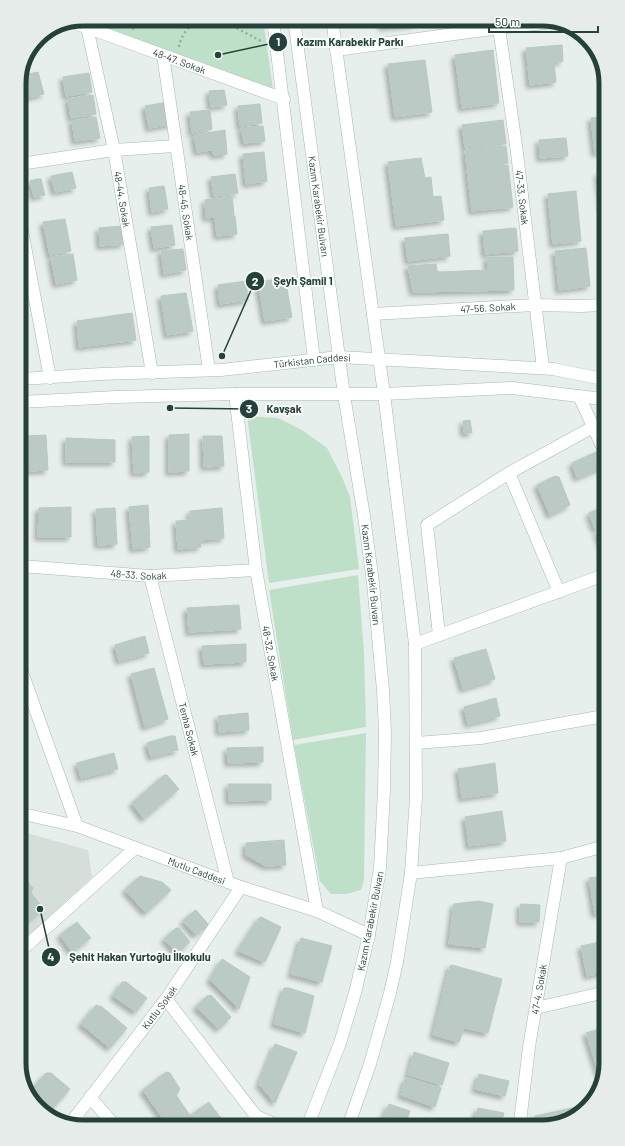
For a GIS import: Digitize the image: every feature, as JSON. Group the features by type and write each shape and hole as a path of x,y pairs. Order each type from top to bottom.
{"street":[{"path":"274,26 284,99 314,360"},
{"name":"Kazım Karabekir Bulvarı","path":"295,26 344,395 371,568 383,690 385,733 380,868 369,935 355,993 340,1043 310,1120"},
{"path":"333,26 384,394 415,644 416,797 411,873 397,962 390,993 370,1064 350,1120"},
{"path":"336,50 472,26"},
{"path":"485,26 499,28 517,26"},
{"name":"48-47. Sokak","path":"88,27 284,99"},
{"name":"48-44. Sokak","path":"88,27 114,150 152,373"},
{"name":"47-33. Sokak","path":"499,28 516,145 534,305 543,368"},
{"name":"48-45. Sokak","path":"163,55 175,146 209,370"},
{"path":"26,163 114,150 175,146"},
{"path":"26,252 50,378"},
{"name":"47-56. Sokak","path":"373,314 534,305 599,305"},
{"name":"Türkistan Caddesi","path":"26,379 101,374 209,370 339,357 543,368 599,377"},
{"path":"26,402 116,397 235,394 384,394 512,388 599,398"},
{"name":"48-32. Sokak","path":"235,394 256,570 317,911"},
{"path":"579,396 599,440"},
{"path":"439,635 427,525 509,473 593,428"},
{"path":"509,473 559,592"},
{"name":"48-33. Sokak","path":"26,566 150,576 256,570"},
{"name":"Tenha Sokak","path":"150,576 228,882"},
{"path":"415,644 599,577"},
{"path":"26,683 77,826"},
{"path":"416,743 480,738 599,717"},
{"name":"Mutlu Caddesi","path":"26,815 77,826 241,887 317,911 369,935"},
{"path":"26,946 135,848"},
{"path":"411,873 561,858 599,848"},
{"name":"47-4. Sokak","path":"520,1120 529,1047 561,858"},
{"name":"Kutlu Sokak","path":"74,1119 166,999 241,887"},
{"path":"536,1008 599,994"},
{"path":"166,999 252,1120"},
{"path":"90,1097 111,1120"}],"path":[{"path":"176,60 180,41 189,26"},
{"path":"232,26 277,50"}],"shaded area":[{"path":"26,833 88,850 92,877 26,938"}],"green space":[{"path":"98,26 264,26 273,89"},
{"path":"247,416 278,418 302,430 327,448 342,477 350,497 359,569 269,583"},
{"path":"358,575 364,653 366,727 293,740 269,590"},
{"path":"366,733 364,880 361,890 346,894 331,894 320,881 294,745"}],"building":[{"path":"562,45 563,61 528,65 526,48"},
{"path":"493,50 499,103 462,108 455,55"},
{"path":"425,60 432,112 395,117 388,64"},
{"path":"554,63 556,82 530,85 528,66"},
{"path":"38,72 44,94 26,98 27,74"},
{"path":"89,73 92,92 66,96 63,77"},
{"path":"224,90 227,105 211,107 209,91"},
{"path":"93,95 96,114 71,118 68,99"},
{"path":"168,102 172,124 149,128 145,106"},
{"path":"260,104 262,123 240,126 238,106"},
{"path":"210,110 212,129 192,133 190,112"},
{"path":"96,117 100,138 75,141 72,121"},
{"path":"599,117 599,152 595,153 591,118"},
{"path":"503,120 506,144 465,148 462,125"},
{"path":"263,126 265,141 244,143 241,128"},
{"path":"225,130 227,154 214,155 212,150 197,152 194,135"},
{"path":"566,138 568,156 540,158 539,140"},
{"path":"506,146 508,163 467,168 465,150"},
{"path":"264,152 267,181 246,184 243,154"},
{"path":"421,158 425,178 431,177 433,197 441,196 444,220 396,226 388,162"},
{"path":"508,165 513,207 472,211 467,169"},
{"path":"72,172 76,188 55,192 51,176"},
{"path":"235,174 238,193 214,196 211,177"},
{"path":"41,179 45,195 34,197 30,181"},
{"path":"164,186 168,209 152,212 149,188"},
{"path":"576,191 581,241 553,244 548,194"},
{"path":"232,196 234,215 206,218 205,200"},
{"path":"235,216 237,234 217,236 215,218"},
{"path":"65,219 71,251 50,255 43,222"},
{"path":"172,225 175,245 154,248 151,227"},
{"path":"122,226 124,244 100,246 99,228"},
{"path":"516,228 518,251 485,254 483,231"},
{"path":"448,234 450,256 408,261 405,238"},
{"path":"586,248 590,286 559,290 555,251"},
{"path":"183,249 186,270 164,274 161,251"},
{"path":"73,254 77,280 56,284 51,257"},
{"path":"487,257 513,257 514,290 413,292 408,266 436,264 437,271 439,272 488,270"},
{"path":"285,278 292,317 265,321 258,282"},
{"path":"246,281 248,300 220,304 218,285"},
{"path":"186,293 193,331 167,335 161,296"},
{"path":"132,313 136,340 79,347 77,321"},
{"path":"470,420 472,433 464,433 463,421"},
{"path":"189,434 189,471 169,472 169,435"},
{"path":"46,435 48,470 29,471 27,436"},
{"path":"149,436 149,472 134,473 132,437"},
{"path":"203,436 222,436 224,466 204,467"},
{"path":"66,438 115,440 115,462 66,462"},
{"path":"596,452 599,453 599,469 577,478 572,463"},
{"path":"555,476 559,477 570,505 550,515 537,485"},
{"path":"148,505 150,547 133,549 129,507"},
{"path":"71,507 71,537 38,537 39,508"},
{"path":"115,508 117,544 98,545 96,509"},
{"path":"222,508 224,538 200,540 201,547 178,549 176,521 190,520 190,511"},
{"path":"599,509 599,528 595,529 589,513"},
{"path":"239,605 241,629 189,632 187,608"},
{"path":"145,636 149,653 119,661 115,645"},
{"path":"246,644 246,662 204,664 202,646"},
{"path":"486,649 495,679 463,689 454,658"},
{"path":"154,668 168,719 145,727 131,674"},
{"path":"496,698 500,716 468,724 464,707"},
{"path":"248,713 249,730 219,732 218,716"},
{"path":"170,736 175,736 178,750 151,757 147,743"},
{"path":"263,747 263,762 228,763 227,748"},
{"path":"114,753 118,769 81,778 77,763"},
{"path":"495,763 498,793 462,798 458,769"},
{"path":"164,775 167,775 179,789 144,819 132,803"},
{"path":"228,784 271,784 271,800 229,801"},
{"path":"502,811 506,841 469,846 465,817"},
{"path":"284,840 286,865 266,866 246,855 246,843"},
{"path":"140,876 162,882 171,890 146,913 125,890"},
{"path":"599,877 599,913 595,914 589,878"},
{"path":"26,880 33,888 31,893 43,908 26,923"},
{"path":"479,901 493,904 485,948 449,944 454,904"},
{"path":"521,904 540,905 539,922 520,922"},
{"path":"196,910 209,925 196,935 183,921"},
{"path":"261,917 281,927 265,962 238,951"},
{"path":"77,922 91,938 72,952 60,935"},
{"path":"176,928 179,928 190,942 177,953 164,939"},
{"path":"301,938 332,946 322,982 291,974"},
{"path":"599,942 599,973 587,976 581,946"},
{"path":"222,959 250,977 239,1009 210,980"},
{"path":"452,965 502,979 488,1033 464,1028 459,1042 433,1035 450,966"},
{"path":"122,982 126,982 147,998 136,1012 113,996"},
{"path":"284,988 289,988 314,996 305,1033 274,1024"},
{"path":"211,995 231,1017 219,1029 196,1007 207,996"},
{"path":"96,1005 102,1007 127,1028 110,1048 81,1024"},
{"path":"599,1029 598,1072 586,1033"},
{"path":"275,1044 297,1052 275,1103 259,1084"},
{"path":"414,1052 449,1063 442,1085 408,1075"},
{"path":"166,1072 170,1073 180,1089 176,1095 189,1114 191,1115 209,1102 222,1120 164,1120 143,1090"},
{"path":"46,1073 51,1073 70,1089 51,1110 40,1100 33,1089"},
{"path":"479,1074 509,1081 505,1096 475,1089"},
{"path":"408,1078 441,1088 435,1107 401,1095 405,1080"},
{"path":"389,1104 410,1111 407,1120 383,1119"},
{"path":"576,1107 564,1116 553,1119 536,1120 535,1116"},
{"path":"478,1108 504,1113 502,1120 475,1120"}],"place":[{"name":"Kazım Karabekir Parkı","path":"218,55"},
{"name":"Şeyh Şamil 1","path":"222,356"},
{"name":"Kavşak","path":"170,408"},
{"name":"Şehit Hakan Yurtoğlu İlkokulu","path":"40,909"}]}
